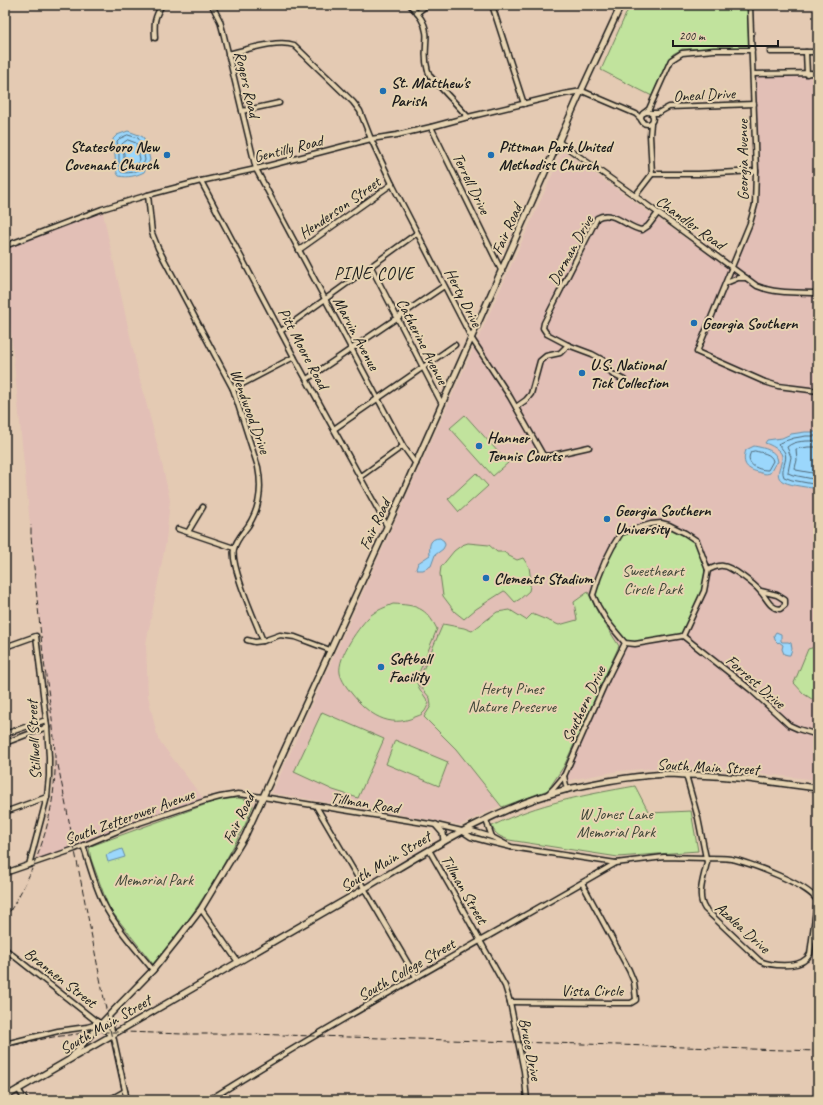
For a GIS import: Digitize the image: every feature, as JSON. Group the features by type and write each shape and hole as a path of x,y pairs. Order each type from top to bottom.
{"main road":[{"name":"Fair Road","path":"70,1059 99,1023 109,1017 153,970 201,909 245,836 416,464 621,5"},
{"name":"South Main Street","path":"5,1097 365,889 444,841 462,831 517,806 567,790 600,783 671,774 733,777 818,788"},
{"path":"436,825 444,835 444,841"},
{"path":"99,1023 112,1034"}],"street":[{"path":"155,38 154,24 156,15 162,5"},
{"name":"Rogers Road","path":"212,5 220,22 256,169"},
{"path":"410,5 417,12 424,23 426,32 425,60 430,76 468,117"},
{"path":"417,12 427,5"},
{"path":"492,5 524,104"},
{"name":"Georgia Avenue","path":"750,5 756,171 755,205 750,223 697,352 772,384 782,387 818,391"},
{"name":"Herty Drive","path":"228,54 277,43 288,43 294,45 353,102 360,111 392,184 472,339 516,407 543,455 549,456 589,447"},
{"path":"650,111 671,60 676,56 682,53 714,50 752,50"},
{"path":"770,52 818,52"},
{"path":"806,52 807,74"},
{"path":"753,74 818,74"},
{"path":"582,91 636,114 643,122 650,135"},
{"name":"Gentilly Road","path":"5,246 102,209 148,195 371,139 397,135 582,91"},
{"path":"242,111 279,103"},
{"name":"Oneal Drive","path":"652,121 658,113 669,107 754,104"},
{"path":"636,114 650,111"},
{"path":"635,196 652,174 650,135 653,116 650,111"},
{"name":"Oneal Drive","path":"650,111 658,113"},
{"path":"643,113 643,122"},
{"path":"643,122 648,124 652,121"},
{"name":"Terrell Drive","path":"431,127 502,272"},
{"name":"Chandler Road","path":"559,142 757,286 766,290 781,292 818,293"},
{"name":"Marvin Avenue","path":"256,169 403,446 416,464"},
{"path":"652,174 698,174 756,171"},
{"name":"Pitt Moore Road","path":"201,181 294,357 387,526"},
{"name":"Henderson Street","path":"299,250 392,184"},
{"name":"Wendwood Drive","path":"148,195 152,233 158,248 233,390 250,438 258,467 261,480 258,504 254,517 240,536 234,548"},
{"name":"Dorman Drive","path":"624,380 612,374 603,360 547,334 543,328 544,323 598,218 602,215 608,215 642,230 648,226 658,214"},
{"path":"281,331 417,233"},
{"name":"Catherine Avenue","path":"371,267 442,404"},
{"path":"726,283 738,278 747,279"},
{"path":"307,380 444,286"},
{"path":"334,429 454,345"},
{"path":"516,407 526,400 531,394 540,362 546,356 560,353 568,345"},
{"path":"233,390 294,357"},
{"path":"360,477 403,446"},
{"path":"188,532 203,507"},
{"path":"661,523 669,525 685,533 696,541 708,570 704,591 683,636 635,644 625,643 607,621 593,595 604,562 620,533 651,524 661,523"},
{"path":"178,529 234,548 234,564 263,641"},
{"path":"708,570 722,565 727,567 735,571 760,591 771,605 780,609 785,605 785,600 777,595 760,591"},
{"path":"247,640 255,642 263,641 280,635 295,637 330,650"},
{"name":"Stillwell Street","path":"5,647 36,636 47,727 49,757 47,797 29,865"},
{"name":"Forrest Drive","path":"683,636 751,690 789,725 798,730 818,735"},
{"name":"Southern Drive","path":"546,796 564,776 607,679 625,643"},
{"path":"5,734 46,720"},
{"path":"5,743 47,727"},
{"name":"Azalea Drive","path":"686,775 698,818 706,858 707,862 701,891 701,903 705,909 760,961 772,965 789,965 804,961 810,954 817,902 814,896 806,890 752,864 731,859 706,858"},
{"path":"564,776 567,790"},
{"name":"South Zetterower Avenue","path":"5,873 83,845 127,827 205,801 238,794 263,797"},
{"path":"5,812 47,797"},
{"name":"Tillman Road","path":"263,797 436,825 462,831 472,831 492,836 511,847"},
{"path":"316,806 416,977"},
{"path":"486,820 492,836 492,840 490,842"},
{"name":"Tillman Road","path":"462,831 469,836 511,847 616,863"},
{"path":"83,845 96,884 114,922 153,970"},
{"name":"Tillman Street","path":"429,850 480,940"},
{"path":"616,863 664,857 706,858"},
{"name":"South College Street","path":"209,1100 416,977 616,863"},
{"name":"Vista Circle","path":"510,1002 631,1003 636,1000 634,982 629,970 582,883"},
{"path":"201,909 238,962"},
{"path":"480,940 505,986 510,1002"},
{"name":"Brannen Street","path":"5,949 99,1023"},
{"name":"Bruce Drive","path":"510,1002 524,1071 527,1100"},
{"path":"109,1017 127,1100"},
{"path":"5,1044 58,1031 88,1027 99,1023"},
{"path":"18,1089 25,1100"},
{"path":"109,1100 125,1091"}],"shaded area":[{"name":"Georgia Southern University","path":"818,76 818,780 700,767 664,767 619,771 575,779 533,792 495,808 461,825 272,793 563,151 733,272 754,223 759,202 756,77"},
{"path":"102,209 138,372 160,455 170,500 166,541 146,644 148,696 158,739 205,801 127,827 35,863 48,824 55,771 53,736 41,634 5,273 5,246"}],"green space":[{"path":"630,5 747,5 749,48 682,49 673,54 668,60 652,96 601,70"},
{"name":"Hanner Tennis Courts","path":"465,415 508,463 493,476 450,428"},
{"path":"476,473 488,486 459,512 448,499"},
{"name":"Sweetheart Circle Park","path":"651,524 669,525 697,541 708,570 704,591 683,636 625,643 615,631 593,595 596,585 621,533"},
{"name":"Clements Stadium","path":"468,543 489,545 497,552 504,552 517,560 523,558 529,567 531,581 529,591 515,602 504,591 476,609 464,619 455,612 443,596 440,574 441,567 454,551 462,545"},
{"name":"Herty Pines Nature Preserve","path":"588,592 598,613 619,646 564,766 548,790 502,807 456,749 424,717 431,706 430,698 420,686 420,677 443,624 472,631 497,612 510,610 526,620 532,614 559,625 577,620 574,602"},
{"name":"Softball Facility","path":"393,604 408,605 420,609 429,616 437,629 416,680 419,688 429,703 422,714 405,720 396,721 380,718 365,708 347,687 340,673 340,666 346,650 361,626 373,613"},
{"path":"815,647 818,648 818,703 804,694 794,683 808,649"},
{"path":"322,712 384,739 358,798 333,790 294,772"},
{"path":"395,740 448,762 439,786 386,764"},
{"name":"W Jones Lane Memorial Park","path":"635,786 649,813 691,811 698,851 618,857 509,840 497,834 492,826 527,811 544,806"},
{"name":"Memorial Park","path":"238,798 250,800 253,806 245,825 215,880 189,919 153,964 109,908 91,859 89,848 218,800"}],"water":[{"path":"128,131 143,137 150,160 144,172 138,175 122,177 117,174 113,139 117,135"},
{"path":"805,432 818,432 818,489 792,484 781,480 778,474 782,456 775,448 765,443 767,440"},
{"path":"754,446 773,452 777,458 778,462 775,464 770,473 764,474 747,467 744,458 746,450"},
{"path":"436,538 440,538 444,541 445,545 443,549 435,555 431,566 423,570 417,570 418,563 430,555 430,543"},
{"path":"776,632 781,634 782,642 791,643 792,649 790,655 784,654 782,649 783,645 775,640 774,635"},
{"path":"122,849 125,857 108,862 106,855"}],"railway":[{"path":"5,919 25,884 40,848 50,811 55,771 53,730 40,630 31,525"},
{"path":"58,765 124,1100"},
{"path":"5,1047 53,1037 93,1032 125,1032 248,1034 818,1051"}],"place":[{"name":"St. Matthew's Parish","path":"383,91"},
{"name":"Statesboro New Covenant Church","path":"167,155"},
{"name":"Pittman Park United Methodist Church","path":"491,155"},
{"name":"Georgia Southern","path":"694,323"},
{"name":"U.S. National Tick Collection","path":"582,373"},
{"name":"Hanner Tennis Courts","path":"479,446"},
{"name":"Georgia Southern University","path":"607,519"},
{"name":"Clements Stadium","path":"486,578"},
{"name":"Softball Facility","path":"381,667"}],"district":[{"name":"PINE COVE","path":"374,273"}]}
